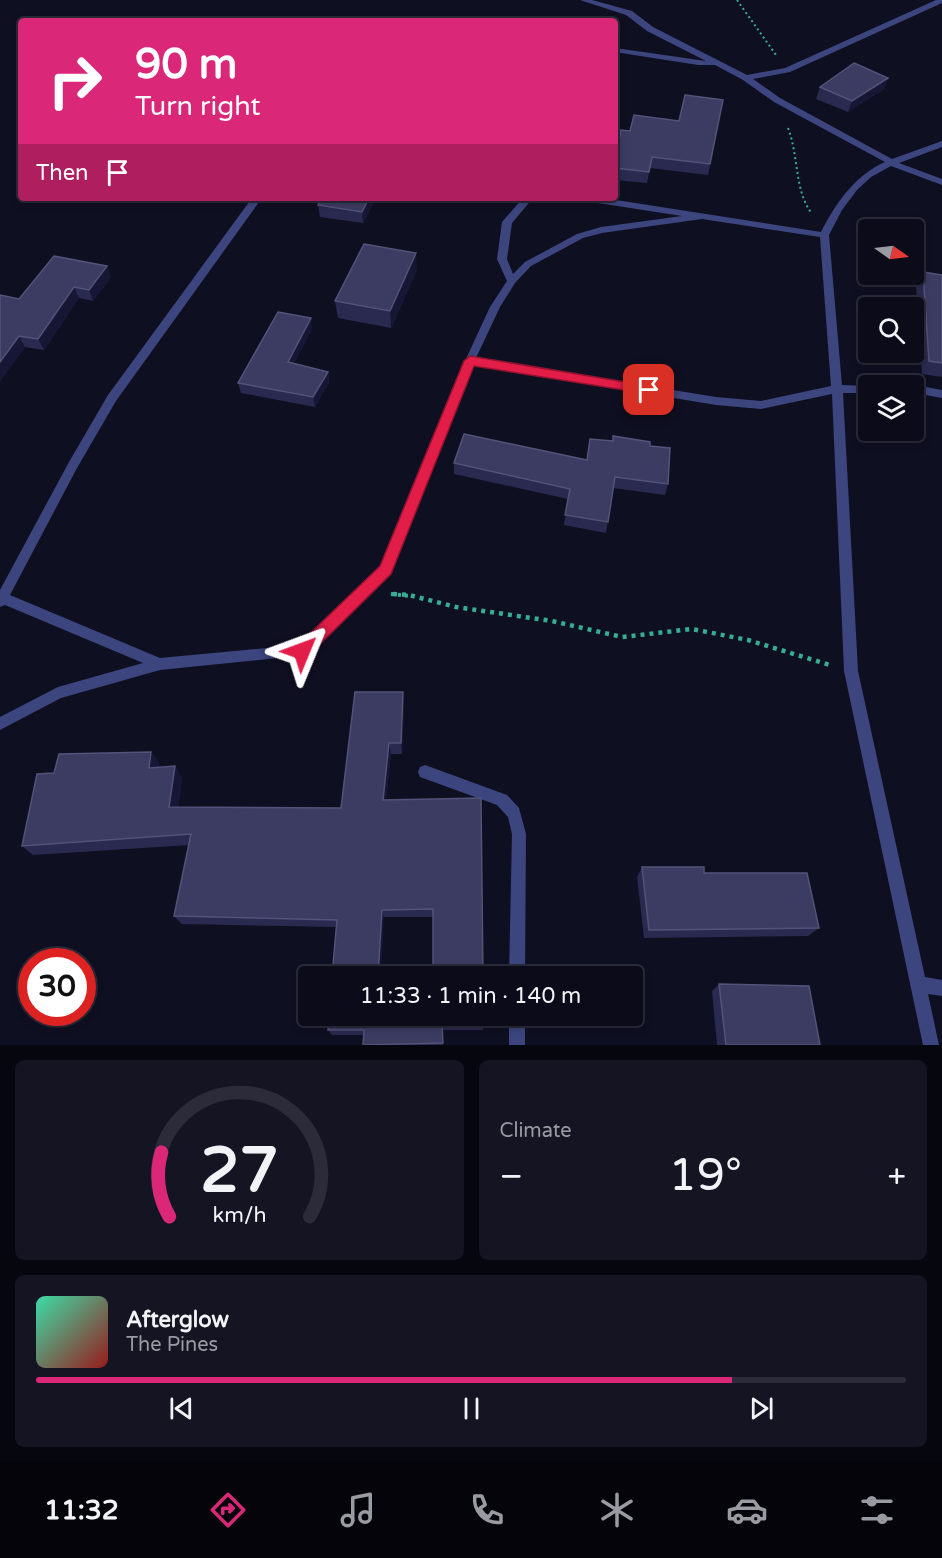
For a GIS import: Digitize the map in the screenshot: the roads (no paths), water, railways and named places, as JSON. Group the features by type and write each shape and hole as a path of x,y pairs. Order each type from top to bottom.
{"street":[{"path":"584,0 629,13 650,29 719,63 746,78 777,100 894,164 942,182"},
{"path":"746,78 787,70 942,0"},
{"path":"618,50 698,63 719,63"},
{"path":"931,1045 851,671 837,389 826,231 851,192 870,174 942,144"},
{"path":"160,664 1,600 73,465 112,398 255,201"},
{"path":"512,281 502,259 507,222 525,201"},
{"path":"604,201 826,231"},
{"path":"0,724 58,693 160,664 302,651 386,570 470,361 495,307 512,281 528,264 580,236 601,230 702,216"},
{"path":"470,361 716,401 761,405 837,389 858,389"},
{"path":"924,391 942,394"},
{"path":"425,772 502,801 514,813 519,834 517,966"},
{"path":"918,984 942,988"},
{"path":"517,1026 517,1045"}]}
